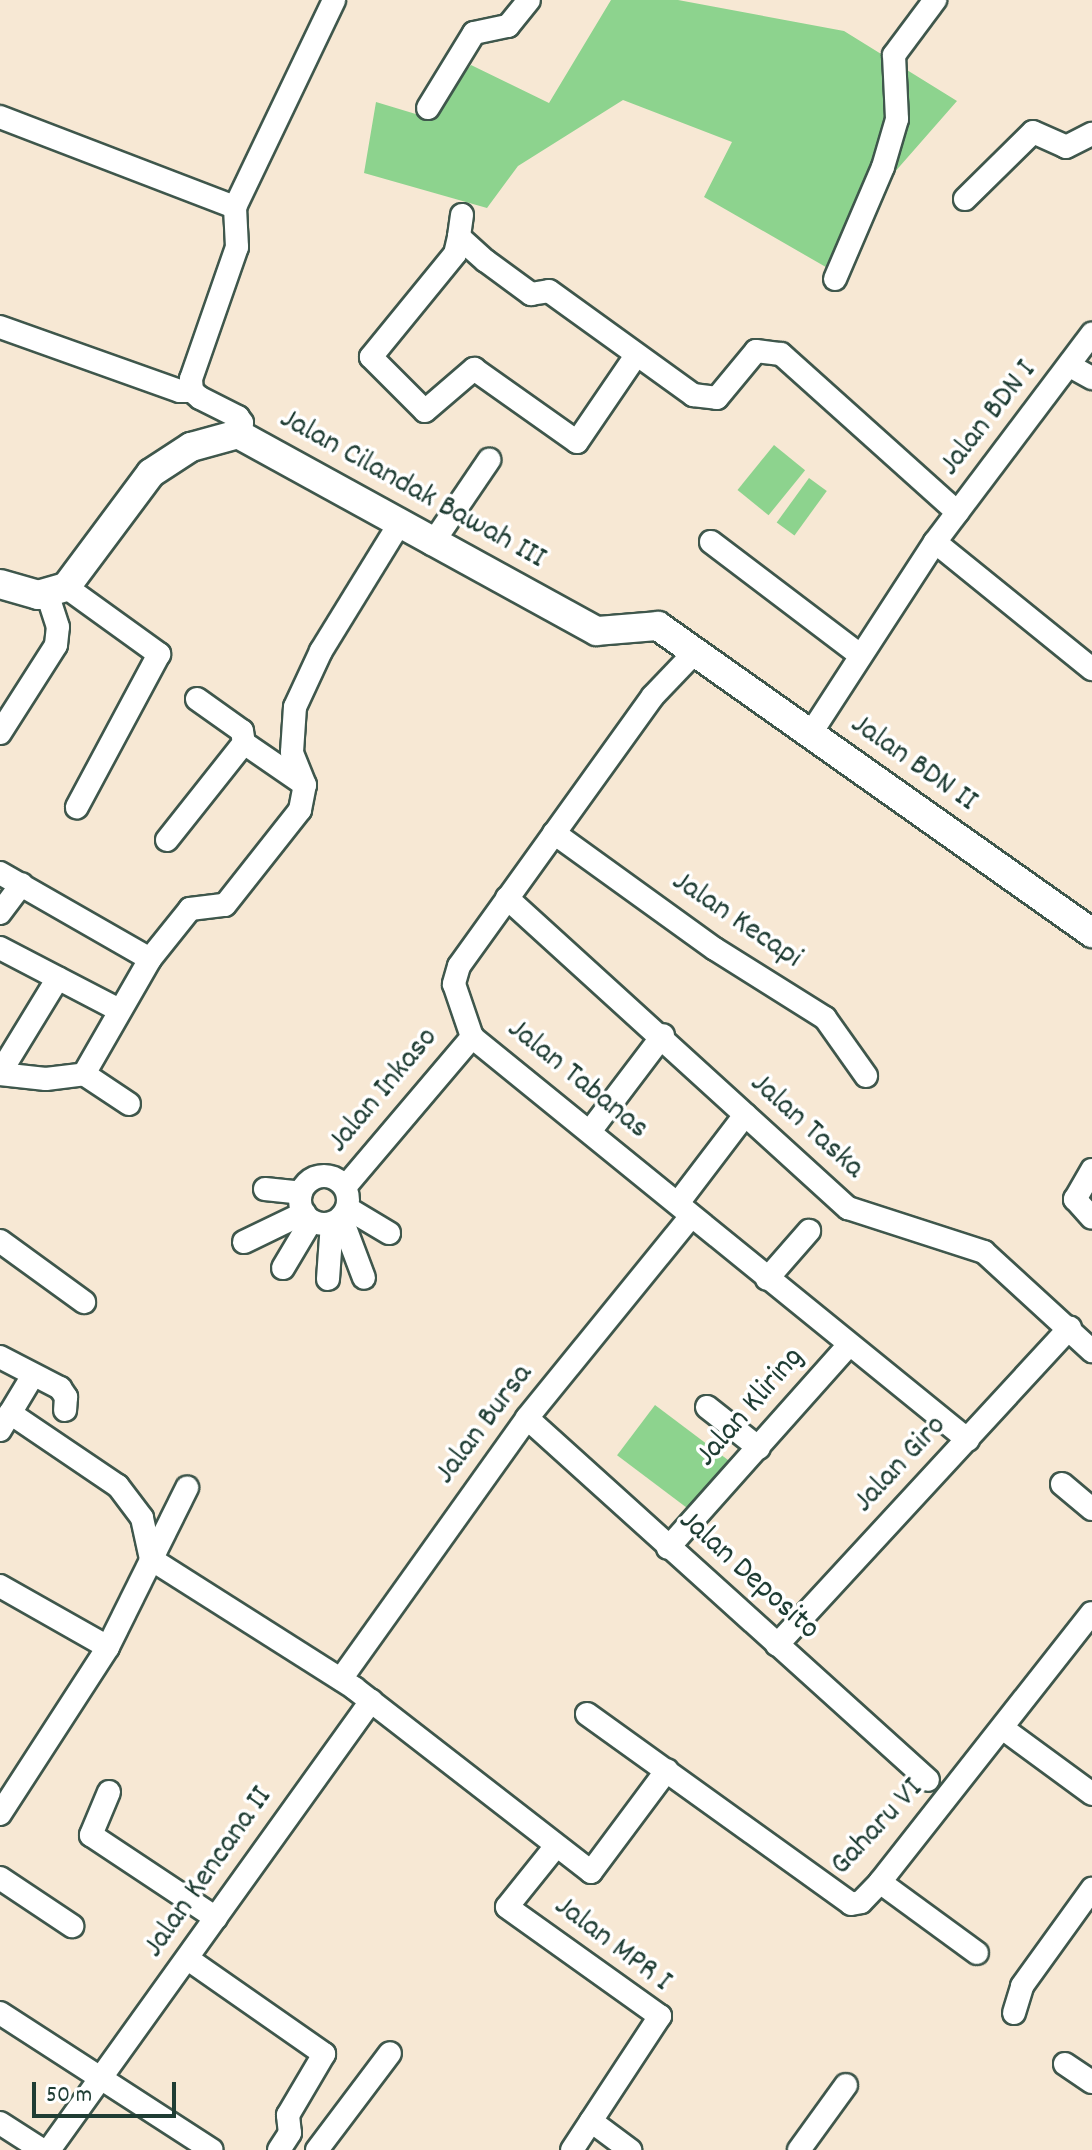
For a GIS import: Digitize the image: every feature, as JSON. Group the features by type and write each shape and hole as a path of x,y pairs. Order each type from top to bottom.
{"street":[{"path":"0,327 180,391 192,391 191,379 237,247 235,207 334,0"},
{"path":"835,279 883,167 897,119 898,49 935,0"},
{"path":"428,108 474,33 500,30 520,3"},
{"path":"0,117 235,207"},
{"path":"965,199 1033,132 1066,147 1092,134"},
{"path":"635,357 577,442 524,409 474,369 425,411 371,357 455,254 460,226 531,294 549,291 589,317 635,357 693,395 717,398 756,351 781,354 957,512"},
{"name":"Jalan BDN I","path":"811,733 935,542 1092,334"},
{"path":"1070,366 1092,378"},
{"name":"Jalan Cilandak Bawah III","path":"192,391 238,417 242,423 238,434 432,544 597,631 658,626 695,652"},
{"path":"0,733 56,645 57,590 151,473 214,437 238,434"},
{"path":"432,544 489,460"},
{"path":"84,1074 150,959 192,907 225,905 300,810 305,785 292,752 295,707 321,651 399,524"},
{"path":"711,542 860,655"},
{"path":"935,542 1092,669"},
{"path":"0,584 57,590 159,654 77,807"},
{"name":"Jalan BDN II","path":"695,652 1092,933"},
{"name":"Jalan Tabanas","path":"695,652 653,696 454,975 472,1037 591,1130 767,1279 968,1440"},
{"path":"197,699 239,728 244,743 305,785"},
{"path":"167,840 244,743"},
{"name":"Jalan Kecapi","path":"554,833 715,949 825,1018 866,1076"},
{"path":"0,873 150,959"},
{"path":"0,913 22,884"},
{"name":"Jalan Taska","path":"507,898 663,1035 745,1115 848,1208 975,1247 1070,1327 1092,1351"},
{"path":"0,948 119,1010"},
{"path":"58,978 0,1073 46,1079 84,1074 129,1104"},
{"path":"591,1130 663,1035"},
{"name":"Jalan Inkaso","path":"326,1209 472,1037"},
{"name":"Jalan Bursa","path":"341,1679 527,1418 684,1210 745,1115"},
{"path":"1092,1170 1075,1199 1092,1218"},
{"path":"265,1189 389,1233"},
{"path":"244,1242 326,1209"},
{"path":"283,1268 326,1209"},
{"path":"326,1209 364,1278"},
{"path":"326,1209 328,1279"},
{"path":"767,1279 809,1231"},
{"path":"0,1241 84,1302"},
{"name":"Jalan Giro","path":"777,1645 1070,1327"},
{"name":"Jalan Kliring","path":"668,1548 849,1345"},
{"path":"0,1357 32,1377 60,1388 66,1397 65,1410"},
{"path":"32,1377 5,1421 118,1486 142,1518 151,1559 341,1679 593,1873 667,1770"},
{"path":"707,1407 759,1448"},
{"name":"Jalan Deposito","path":"527,1418 928,1780"},
{"path":"1062,1484 1092,1509"},
{"path":"0,1814 108,1647 187,1488"},
{"path":"0,1586 108,1647"},
{"name":"Gaharu VI","path":"587,1714 840,1899 861,1902 1005,1730 1092,1613"},
{"name":"Jalan Kencana II","path":"49,2150 101,2083 371,1701"},
{"path":"1005,1730 1092,1794"},
{"path":"109,1792 91,1835 216,1918"},
{"name":"Jalan MPR I","path":"556,1846 507,1907 659,2014 572,2150"},
{"path":"0,1878 72,1926"},
{"path":"880,1882 977,1953"},
{"path":"1014,2013 1022,1986 1092,1889"},
{"path":"188,1959 324,2054 288,2115 290,2133 279,2150"},
{"path":"0,2013 101,2083 212,2150"},
{"path":"317,2150 390,2053"},
{"path":"1065,2064 1092,2082"},
{"path":"799,2150 846,2085"},
{"path":"591,2121 630,2150"},
{"path":"0,2123 42,2150"}],"green space":[{"path":"611,0 678,0 844,31 957,101 865,206 874,220 838,274 704,197 732,142 623,100 518,166 487,208 364,173 376,102 429,118 471,65 549,103"},
{"path":"774,445 805,470 769,515 737,490"},
{"path":"809,478 827,491 794,535 777,522"},
{"path":"655,1405 736,1466 698,1516 617,1455"}]}
